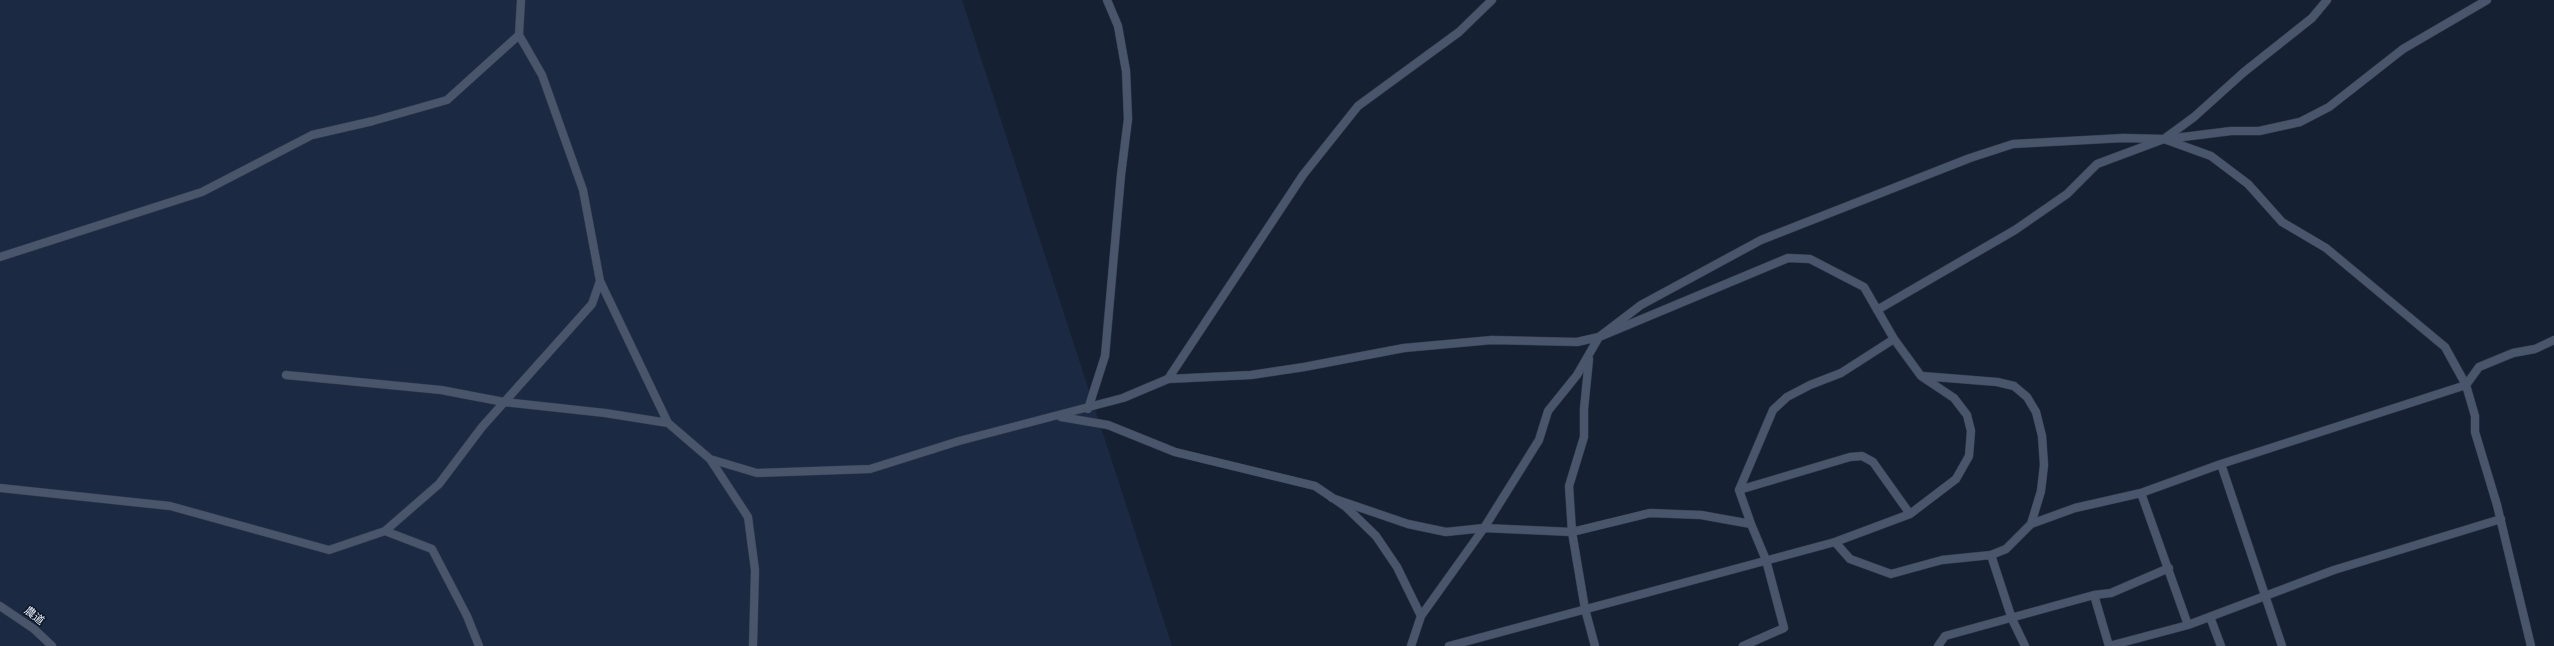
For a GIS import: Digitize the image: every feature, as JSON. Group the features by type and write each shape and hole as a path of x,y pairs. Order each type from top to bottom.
{"street":[{"path":"521,0 519,35 542,75 582,190 600,281 668,423 710,459 748,517 755,570 753,646"},
{"path":"1088,409 1106,356 1121,175 1128,119 1126,71 1118,26 1108,0"},
{"path":"1168,379 1303,175 1358,106 1459,32 1492,0"},
{"path":"1877,310 2015,230 2066,194 2097,164 2164,139 2194,117 2244,72 2312,18 2327,0"},
{"path":"1411,646 1421,616 1484,528 1539,440 1548,412 1590,356 1599,337 1641,305 1761,240 1970,158 2013,144 2124,138 2164,139 2231,131 2259,131 2300,122 2329,107 2403,49 2487,0"},
{"path":"0,257 202,192 312,135 373,121 447,100 519,35"},
{"path":"2164,139 2211,156 2248,184 2282,222 2326,248 2445,347 2466,385 2474,416 2475,432 2501,519 2531,646"},
{"path":"710,459 757,473 870,469 959,441 1088,409 1123,398 1168,379 1251,375 1412,347 1492,340 1577,342 1599,337 1788,258 1810,259 1864,287 1894,339 1921,376 1954,398 1967,415 1971,431 1969,456 1956,479 1910,514 1834,542 1585,609 1468,644 1449,646"},
{"path":"0,488 170,506 329,550 385,531 439,484 482,427 592,304 600,281"},
{"path":"1746,645 1784,628 1766,560 1739,490 1773,410 1787,397 1810,385 1841,373 1894,339"},
{"path":"1834,542 1850,559 1891,574 1942,560 1991,555 2006,549 2031,524 2075,508 2141,493 2221,464 2466,385 2479,367 2513,354 2535,349 2554,340"},
{"path":"1590,356 1584,409 1584,437 1569,486 1572,532 1585,609 1595,646"},
{"path":"286,375 441,390 504,402 605,413 668,423"},
{"path":"1921,376 1997,382 2014,386 2027,397 2038,418 2042,436 2044,465 2041,491 2031,524"},
{"path":"1058,417 1108,425 1175,452 1315,486 1346,507 1376,536 1397,567 1421,616"},
{"path":"1739,490 1850,457 1862,456 1873,462 1910,514"},
{"path":"2221,464 2282,646"},
{"path":"2141,493 2169,568 2188,625"},
{"path":"1332,498 1408,524 1446,532 1484,528 1572,532 1650,512 1702,515 1751,524"},
{"path":"2094,595 2109,646 2188,625 2264,595 2334,570 2501,519"},
{"path":"385,531 432,549 467,616 479,646"},
{"path":"1991,555 2012,619 2025,646"},
{"path":"1938,646 1945,636 1976,626 2012,619 2094,595 2111,593 2169,568"},
{"name":"農道","path":"0,606 34,629 52,646"},
{"path":"2210,617 2221,646"}],"shaded area":[{"path":"0,0 962,0 1172,646 0,646"}]}
